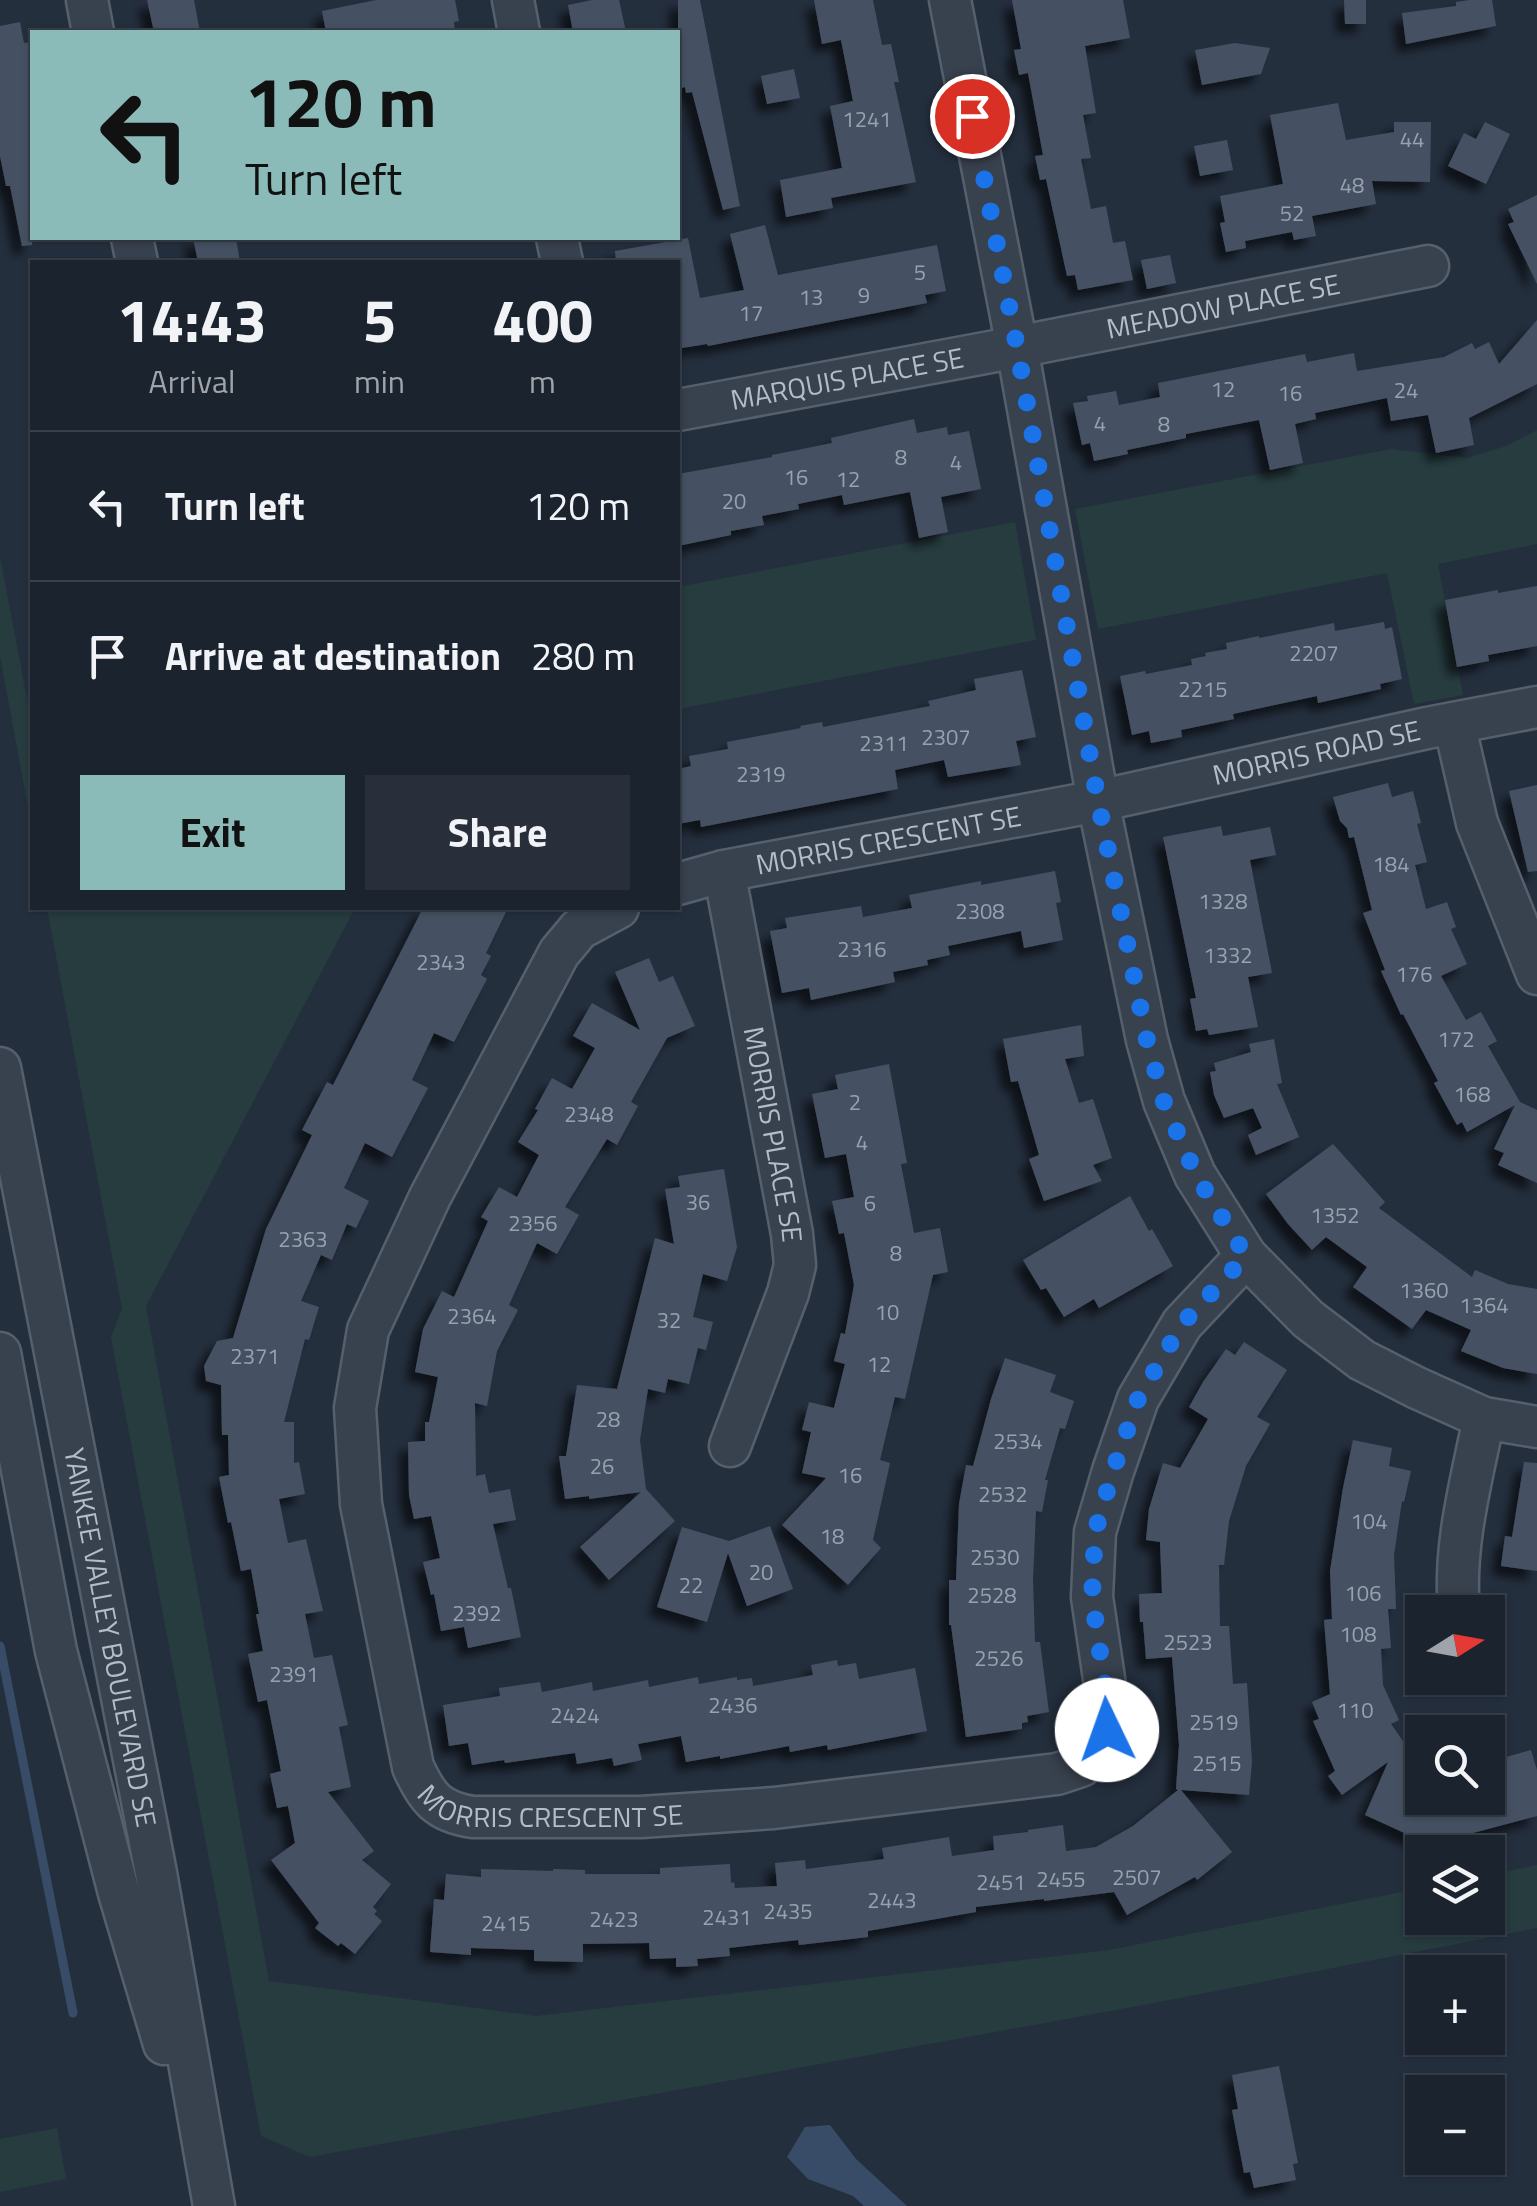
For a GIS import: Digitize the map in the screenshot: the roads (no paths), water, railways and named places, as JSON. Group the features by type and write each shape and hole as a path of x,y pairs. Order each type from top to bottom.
{"street":[{"path":"87,0 93,30"},
{"path":"513,0 519,30"},
{"path":"950,0 1098,801 1147,1040 1164,1102 1196,1175 1246,1256 1308,1318 1362,1360 1417,1388 1484,1418 1537,1427"},
{"name":"MEADOW PLACE SE","path":"1017,347 1428,266"},
{"name":"MARQUIS PLACE SE","path":"680,410 1017,347"},
{"name":"MORRIS ROAD SE","path":"1098,801 1537,706"},
{"path":"1454,723 1477,823 1537,974"},
{"name":"MORRIS CRESCENT SE","path":"680,883 1098,801"},
{"name":"MORRIS PLACE SE","path":"724,872 792,1234 794,1265 788,1292 730,1446"},
{"name":"MORRIS CRESCENT SE","path":"614,910 579,929 559,952 430,1197 368,1330 355,1408 361,1504 412,1767 436,1804 454,1814 641,1817 774,1808 1056,1774 1080,1766 1107,1730 1108,1706 1092,1597 1095,1532 1113,1471 1138,1399 1182,1324 1246,1256"},
{"name":"YANKEE VALLEY BOULEVARD SE","path":"0,1068 10,1177 156,1873 213,2206"},
{"name":"YANKEE VALLEY BOULEVARD SE","path":"0,1353 56,1650 119,1894 213,2206"},
{"path":"1457,1595 1461,1526 1484,1418"}],"water":[{"path":"830,2125 856,2159 907,2206 864,2206 853,2196 808,2179 787,2157 805,2127"}],"waterway":[{"path":"0,1646 73,2013"}]}
